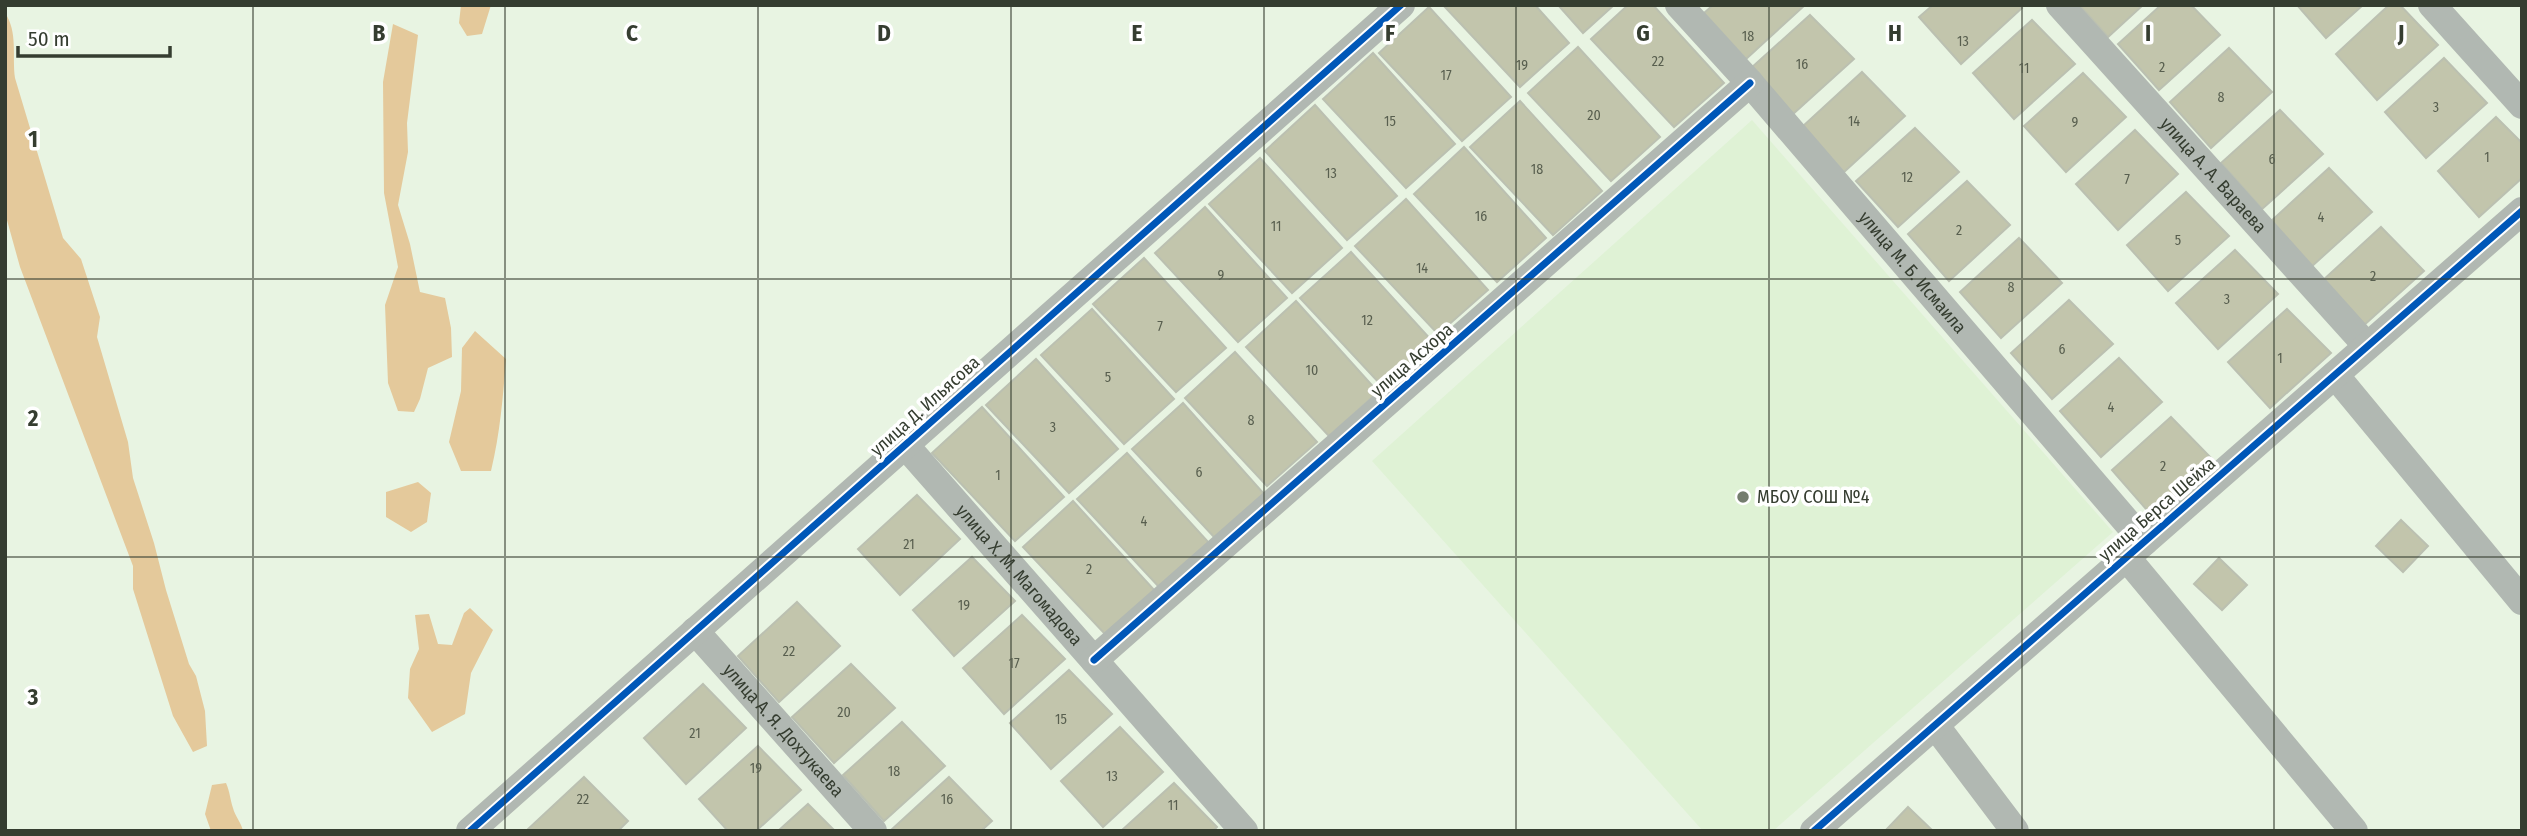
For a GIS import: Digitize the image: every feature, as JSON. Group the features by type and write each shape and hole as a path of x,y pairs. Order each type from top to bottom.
{"street":[{"name":"улица Д. Ильясова","path":"485,826 695,631 1401,5"},
{"name":"улица М. Б. Исмаила","path":"1679,5 1750,83 2135,550 2354,831"},
{"name":"улица А. А. Вараева","path":"2060,5 2367,346"},
{"path":"2432,5 2522,105"},
{"name":"улица Асхора","path":"1094,660 1750,83"},
{"name":"улица Берса Шейха","path":"1814,831 2522,211"},
{"path":"2335,374 2522,601"},
{"name":"улица Х. М. Магомадова","path":"905,445 1244,831"},
{"name":"улица А. Я. Дохтукаева","path":"695,631 873,831"},
{"path":"1934,725 2015,831"}],"shaded area":[{"path":"461,5 491,5 482,34 467,36 459,23"},
{"path":"5,13 12,28 15,78 63,238 81,259 100,317 97,337 128,442 133,478 205,711 207,746 193,752 173,716 133,589 133,566 20,267 5,213"},
{"path":"393,24 418,35 407,123 408,152 398,205 420,292 445,298 451,328 452,357 428,368 414,412 398,411 388,383 385,305 398,267 384,193 383,82"},
{"name":"МБОУ СОШ №4","path":"1752,120 2113,532 1773,831 1703,831 1372,461"},
{"path":"475,331 506,359 499,429 491,471 461,471 449,442 461,391 462,348"},
{"path":"418,482 431,493 427,522 411,532 386,517 386,492"},
{"path":"470,608 493,630 471,673 465,714 432,732 408,698 410,669 419,649 415,615 429,614 438,644 452,645 464,613"},
{"path":"226,783 243,831 211,831 205,814 212,785"}],"building":[{"path":"1443,5 1535,5 1569,43 1520,87"},
{"path":"1558,5 1614,5 1583,33"},
{"path":"1628,5 1653,5 1724,83 1674,127 1591,39"},
{"path":"1713,5 1805,5 1746,59 1704,13"},
{"path":"1933,5 2019,5 2022,8 1961,64 1919,17"},
{"path":"2079,5 2143,5 2108,37"},
{"path":"2161,5 2191,5 2220,35 2159,90 2118,44"},
{"path":"2297,5 2363,5 2326,38"},
{"path":"2389,5 2400,5 2438,45 2377,100 2336,54"},
{"path":"1429,7 1511,97 1462,141 1379,53"},
{"path":"1810,15 1854,59 1793,114 1751,68"},
{"path":"2032,20 2075,64 2014,119 1973,73"},
{"path":"1578,47 1660,137 1611,181 1528,93"},
{"path":"2229,48 2272,92 2211,148 2170,102"},
{"path":"1373,53 1455,144 1406,188 1323,99"},
{"path":"2444,58 2487,103 2426,158 2385,112"},
{"path":"1862,72 1905,116 1844,172 1803,126"},
{"path":"2083,73 2126,117 2066,172 2024,126"},
{"path":"1520,101 1602,191 1553,235 1470,147"},
{"path":"1315,105 1397,196 1347,240 1265,151"},
{"path":"2280,110 2323,154 2262,209 2221,163"},
{"path":"2496,117 2522,143 2522,178 2479,217 2438,171"},
{"path":"1915,128 1959,172 1898,227 1856,181"},
{"path":"2135,130 2178,174 2118,230 2076,184"},
{"path":"1464,147 1546,238 1497,282 1414,194"},
{"path":"1260,158 1342,248 1292,293 1209,204"},
{"path":"2329,168 2372,212 2311,267 2270,222"},
{"path":"1967,181 2010,225 1949,281 1908,234"},
{"path":"2186,192 2229,236 2168,291 2127,245"},
{"path":"1406,199 1488,290 1438,334 1355,246"},
{"path":"1205,207 1287,298 1238,342 1155,253"},
{"path":"2381,227 2424,271 2363,326 2322,281"},
{"path":"2019,238 2062,283 2001,338 1960,292"},
{"path":"2235,250 2278,294 2218,349 2176,303"},
{"path":"1351,252 1433,342 1383,387 1300,298"},
{"path":"1144,258 1226,348 1176,392 1093,304"},
{"path":"2069,300 2113,344 2052,399 2011,353"},
{"path":"1296,301 1378,392 1329,436 1246,347"},
{"path":"1092,309 1174,399 1124,444 1041,355"},
{"path":"2287,309 2331,353 2270,408 2228,362"},
{"path":"1235,352 1317,442 1267,486 1185,398"},
{"path":"2119,358 2162,402 2101,457 2060,411"},
{"path":"1036,359 1118,449 1069,493 986,405"},
{"path":"1183,403 1264,494 1215,538 1132,449"},
{"path":"982,407 1064,497 1015,541 932,453"},
{"path":"2171,417 2214,461 2153,517 2112,470"},
{"path":"1127,453 1209,543 1160,588 1077,499"},
{"path":"917,495 960,539 900,595 858,549"},
{"path":"1073,501 1155,591 1106,635 1023,547"},
{"path":"2401,520 2428,546 2403,572 2376,546"},
{"path":"972,557 1015,601 954,656 913,610"},
{"path":"2219,558 2247,585 2222,610 2194,584"},
{"path":"797,602 840,646 779,702 738,656"},
{"path":"1022,615 1065,659 1004,714 963,668"},
{"path":"851,664 895,708 834,763 792,717"},
{"path":"1069,670 1112,714 1051,769 1010,723"},
{"path":"703,684 746,728 686,784 644,738"},
{"path":"902,722 945,766 884,821 843,775"},
{"path":"1120,727 1163,772 1103,827 1061,781"},
{"path":"758,746 801,790 756,831 728,831 699,799"},
{"path":"584,777 628,821 618,831 526,831"},
{"path":"949,777 992,821 981,831 890,831"},
{"path":"1174,783 1217,827 1213,831 1121,831"},
{"path":"808,804 835,831 778,831"},
{"path":"1908,807 1933,831 1885,831"}],"cycle path":[{"path":"470,831 1401,5"},
{"path":"1094,660 1750,83"},
{"path":"1814,831 2522,211"}],"place":[{"name":"МБОУ СОШ №4","path":"1743,497"}]}
